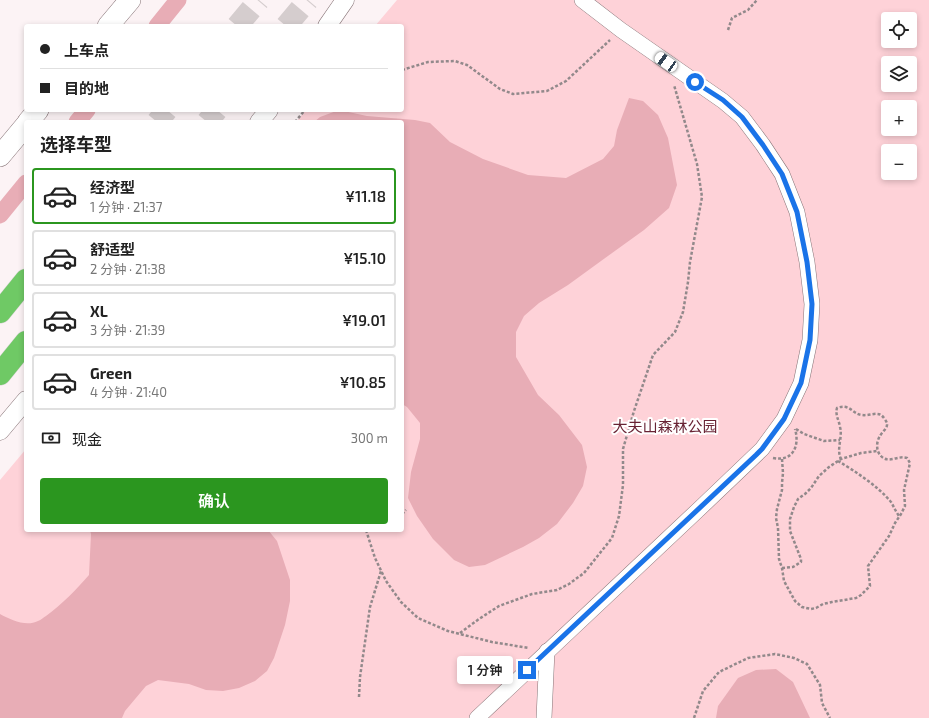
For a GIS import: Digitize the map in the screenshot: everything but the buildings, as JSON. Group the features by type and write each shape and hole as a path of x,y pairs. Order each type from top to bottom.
{"highway":[{"path":"0,312 24,282"},
{"path":"0,374 24,344"}],"main road":[{"path":"110,24 130,0"},
{"path":"30,120 36,112"},
{"path":"0,156 24,127"}],"street":[{"path":"328,24 345,0"},
{"path":"477,718 762,449 786,415 801,383 810,340 812,304 807,262 797,212 782,174 763,145 742,117 723,100 666,62 582,0"},
{"path":"261,120 267,112"},
{"path":"0,430 24,402"},
{"path":"544,718 547,652"}],"path":[{"path":"728,30 732,18 748,10 757,0"},
{"path":"404,69 428,62 455,61 467,65 500,89 513,94 546,91 566,81 621,30"},
{"path":"460,634 499,606 532,594 557,590 569,584 584,573 612,538 619,516 623,485 623,449 653,355 675,332 683,312 690,262 702,197 697,164 666,62"},
{"path":"297,120 303,112"},
{"path":"782,459 782,490 776,518 778,528 779,559 784,581 795,601 802,607 811,609 823,604 856,598 862,595 870,586 868,566 889,536 905,506 904,490 910,463 907,458 904,457 898,457 891,460 885,459 877,452 879,437 887,426 887,423 881,415 861,415 846,406 837,408 836,412 840,426 839,452 841,459"},
{"path":"795,429 824,441 840,440"},
{"path":"782,568 793,567 801,562 790,531 790,519 798,499 811,488 819,476 841,459 877,452"},
{"path":"838,461 874,486 890,502 899,516"},
{"path":"367,532 375,558 386,581 401,602 418,618 448,631 492,642 547,652"},
{"path":"359,697 360,677 370,607 381,571"},
{"path":"694,718 704,691 719,672 748,658 775,654 794,658 807,664 820,685 822,703 830,718"}],"green space":[{"name":"大夫山森林公园","path":"397,0 929,0 929,718 0,718 0,480 24,451 24,532 404,532 404,120 298,120 304,112 404,112 404,24 377,24"}],"shaded area":[{"path":"629,98 643,101 658,115 668,138 677,185 669,208 644,230 568,285 539,303 524,316 516,332 516,357 538,395 559,415 582,445 587,467 583,486 573,503 557,524 539,538 485,565 469,567 454,560 433,539 417,516 408,498 411,472 420,439 420,423 404,405 404,120 316,120 334,112 348,112 367,116 415,120 430,123 450,142 483,159 528,175 566,178 603,159 614,146 617,130"},
{"path":"90,532 270,532 277,541 290,580 290,601 285,625 274,658 267,671 255,681 239,688 223,691 206,690 189,684 158,680 146,686 125,711 122,718 0,718 0,614 19,622 33,623 39,621 63,602 89,575"},
{"path":"776,669 793,682 810,718 716,718 718,706 738,678 756,670"}],"waterway":[{"path":"159,24 178,0"},
{"path":"79,120 85,112"},
{"path":"0,215 24,185"}],"tunnel":[{"path":"239,24 259,0"},
{"path":"288,24 308,0"},
{"path":"159,120 165,112"},
{"path":"209,120 215,112"}],"route":[{"path":"527,670 762,449 784,419 801,383 810,340 812,304 807,262 797,212 782,174 742,117 723,100 695,82"}]}
